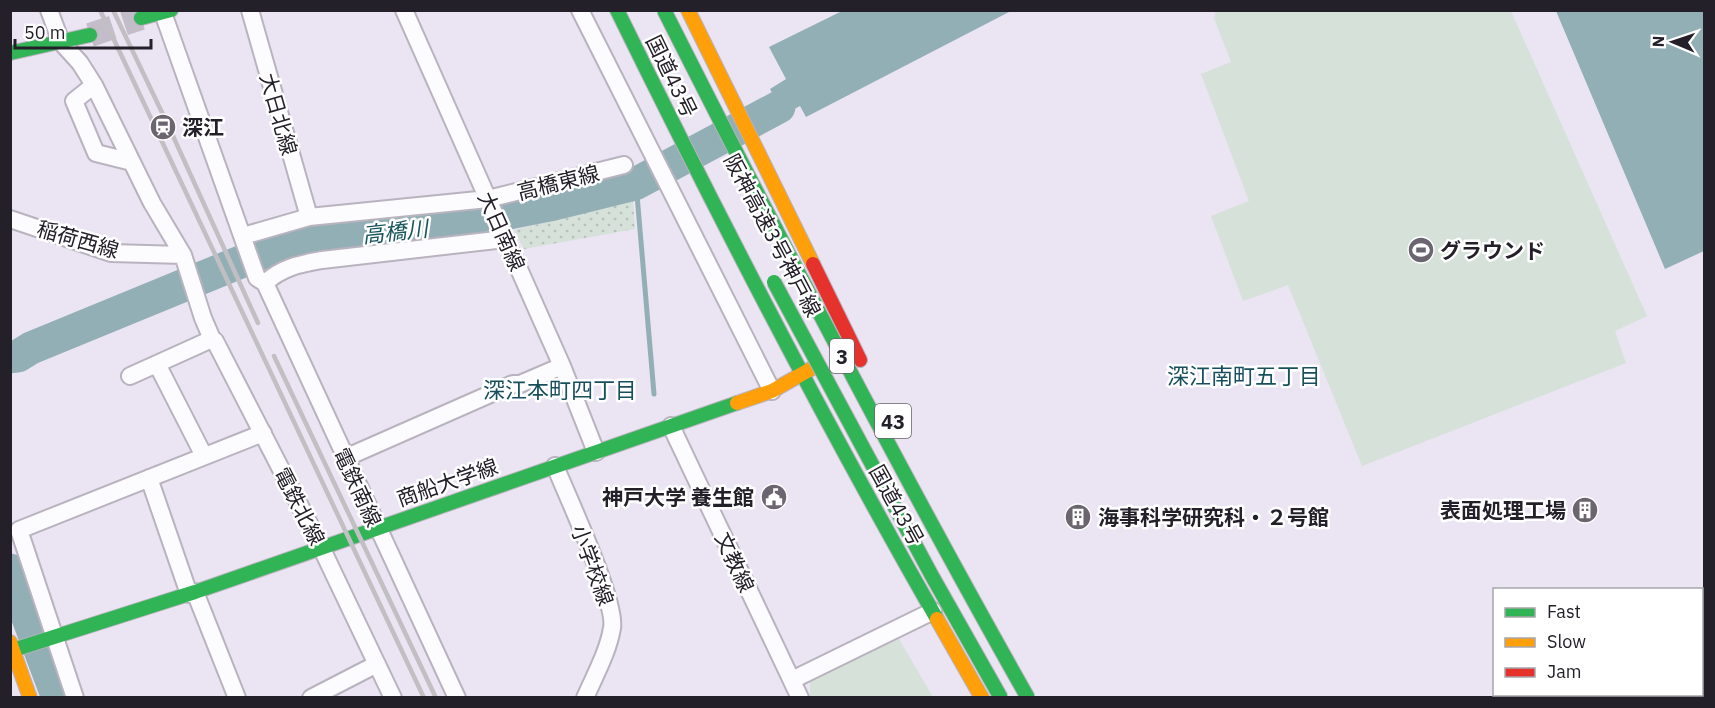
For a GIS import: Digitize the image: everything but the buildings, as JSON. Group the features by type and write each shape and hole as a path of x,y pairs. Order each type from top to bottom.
{"main road":[{"name":"国道43号","path":"617,10 820,410 982,698"},
{"name":"阪神高速3号神戸線","path":"664,10 795,269 952,564 1028,698"},
{"name":"国道43号","path":"688,10 864,368"},
{"path":"143,15 167,12"},
{"path":"10,53 90,35"},
{"name":"阪神高速3号神戸線","path":"768,272 932,576 1001,698"},
{"name":"商船大学線","path":"14,648 192,593 772,391 802,373 854,349"},
{"path":"968,561 1039,698"},
{"path":"14,648 30,698"}],"street":[{"path":"49,10 61,42 80,63 94,85 153,203 183,255"},
{"name":"大日北線","path":"250,10 309,217"},
{"name":"大日南線","path":"404,10 562,366 596,452"},
{"path":"580,10 772,391"},
{"path":"167,12 200,122 244,240"},
{"path":"94,85 74,101 96,153 132,162"},
{"path":"650,151 681,139"},
{"name":"高橋東線","path":"244,240 309,217 489,201 624,165"},
{"name":"稲荷西線","path":"10,219 111,253 183,255"},
{"path":"261,281 300,264 322,260 504,237"},
{"name":"電鉄南線","path":"244,240 261,281 457,698"},
{"name":"電鉄北線","path":"183,255 202,318 321,547 393,698"},
{"path":"130,376 212,339"},
{"path":"157,364 204,456"},
{"path":"345,458 513,384 520,384 562,366"},
{"name":"文教線","path":"671,426 800,698"},
{"path":"75,698 50,637 19,530 263,433"},
{"name":"小学校線","path":"555,466 588,546 608,602 613,626 604,657 585,698"},
{"path":"149,478 192,593 237,698"},
{"path":"792,680 933,611"},
{"path":"310,698 377,664"}],"shaded area":[{"path":"842,11 1011,11 806,117 800,106 783,115 770,89 786,79 769,47"},
{"name":"グラウンド","path":"1216,11 1511,11 1647,316 1615,331 1626,363 1362,466 1288,285 1243,301 1211,216 1249,201 1201,74 1231,62 1214,18"},
{"path":"1556,11 1704,11 1704,251 1665,269"},
{"path":"633,201 635,229 524,249 514,230"},
{"path":"899,639 933,697 810,698 810,680"}],"waterway":[{"name":"高橋川","path":"10,357 18,356 31,348 289,242 444,226 554,204 635,184 779,107"},
{"path":"636,183 654,394"},
{"path":"10,570 58,698"}],"tunnel":[{"path":"90,35 141,18"}],"railway":[{"path":"100,10 424,698"},
{"path":"113,10 258,323"},
{"path":"274,356 436,698"}],"traffic: fast":[{"path":"141,18 171,10"},
{"path":"617,10 772,317 937,619"},
{"path":"664,10 842,356 1028,698"},
{"path":"10,53 90,35"},
{"path":"774,282 932,576 1001,698"},
{"path":"10,651 195,592 737,403"}],"traffic: slow":[{"path":"688,10 813,264"},
{"path":"737,403 772,391 816,366"},
{"path":"937,619 982,698"},
{"path":"10,642 30,698"}],"traffic: jam":[{"path":"813,264 860,360"}],"place":[{"name":"深江","path":"163,127"},
{"name":"グラウンド","path":"1421,250"},
{"name":"神戸大学 養生館","path":"774,497"},
{"name":"表面処理工場","path":"1585,510"},
{"name":"海事科学研究科・２号館","path":"1078,517"}],"district":[{"name":"深江南町五丁目","path":"1244,375"},
{"name":"深江本町四丁目","path":"560,389"}]}
